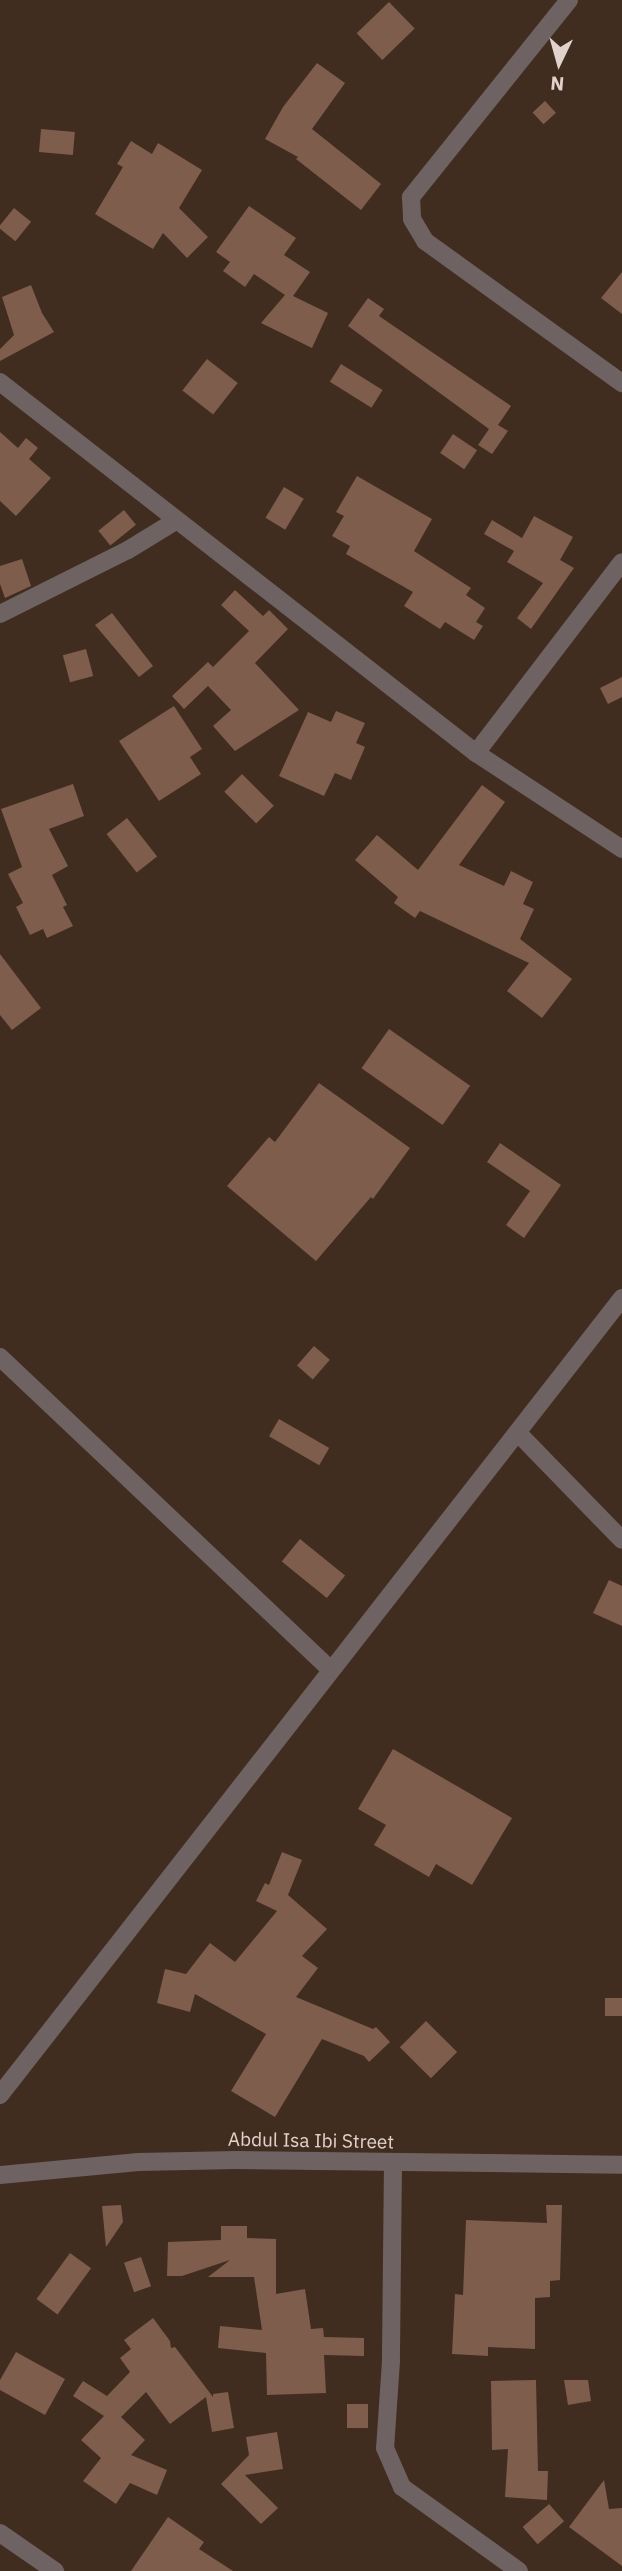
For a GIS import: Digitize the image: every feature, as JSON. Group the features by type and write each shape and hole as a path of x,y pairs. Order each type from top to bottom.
{"street":[{"path":"569,0 411,197 412,219 425,242 622,383"},
{"path":"0,382 476,753 622,849"},
{"path":"0,614 128,550 177,520"},
{"path":"476,753 622,562"},
{"path":"0,2095 622,1298"},
{"path":"0,1357 330,1670"},
{"path":"518,1433 622,1539"},
{"name":"Abdul Isa Ibi Street","path":"0,2175 138,2162 622,2165"},
{"path":"393,2162 391,2361 385,2448 402,2487 519,2571"},
{"path":"0,2533 55,2571"}],"building":[{"path":"389,2 415,29 382,60 357,33"},
{"path":"317,63 345,83 312,129 381,184 361,210 296,159 298,157 265,139 283,107"},
{"path":"545,101 556,113 543,124 533,113"},
{"path":"41,129 75,132 73,155 39,152"},
{"path":"131,141 152,154 158,143 202,170 179,208 208,237 187,258 163,233 153,249 95,214 123,167 117,164"},
{"path":"249,206 296,238 284,255 310,272 293,296 328,313 312,348 261,323 285,295 254,274 245,287 223,271 230,262 216,252"},
{"path":"14,208 31,222 15,241 0,229"},
{"path":"622,272 622,314 601,298"},
{"path":"31,285 42,313 54,332 0,361 0,349 14,335 2,297"},
{"path":"368,298 384,309 379,316 511,406 498,425 508,431 492,454 478,445 489,429 348,326"},
{"path":"207,359 238,383 213,415 182,391"},
{"path":"341,364 383,390 371,408 330,382"},
{"path":"0,432 18,448 26,438 38,448 29,459 51,478 16,516 0,501"},
{"path":"453,434 477,450 464,469 440,453"},
{"path":"357,476 432,519 414,551 471,588 466,595 485,608 476,622 483,626 474,640 445,622 440,629 404,606 413,592 346,554 350,546 332,536 344,516 336,512"},
{"path":"284,487 304,499 285,530 265,518"},
{"path":"124,510 136,525 110,546 98,531"},
{"path":"534,516 573,537 560,560 574,568 531,629 517,618 543,583 507,562 514,551 484,534 492,520 522,538"},
{"path":"22,559 31,586 5,598 0,584 0,566"},
{"path":"235,590 263,616 269,610 288,629 255,663 299,710 235,751 213,726 231,710 208,686 184,709 172,696 208,662 213,667 249,631 221,605"},
{"path":"112,613 153,666 139,677 95,625"},
{"path":"86,649 93,676 70,682 63,655"},
{"path":"622,677 622,697 608,704 600,688"},
{"path":"174,706 202,749 190,757 201,774 159,801 119,741"},
{"path":"336,711 365,723 356,743 365,747 351,780 335,773 324,796 279,776 308,712 331,722"},
{"path":"242,774 274,806 256,823 224,792"},
{"path":"73,784 84,816 49,829 68,866 52,875 67,905 63,907 73,926 47,938 43,929 30,935 16,907 23,903 8,874 22,867 1,809"},
{"path":"482,785 505,802 459,865 504,886 511,871 533,882 523,904 534,909 520,939 572,979 542,1018 507,991 529,963 420,911 415,918 394,903 398,897 355,860 377,835 418,870"},
{"path":"127,818 157,857 137,873 107,834"},
{"path":"0,954 41,1008 12,1030 0,1015"},
{"path":"389,1029 470,1086 443,1125 361,1068"},
{"path":"319,1083 410,1148 373,1199 371,1197 316,1261 227,1186 269,1137 275,1142"},
{"path":"500,1143 561,1185 524,1238 506,1225 530,1191 487,1162"},
{"path":"314,1346 330,1360 313,1379 297,1366"},
{"path":"279,1419 329,1448 319,1465 269,1436"},
{"path":"300,1539 345,1576 327,1598 282,1562"},
{"path":"609,1580 622,1586 622,1626 593,1613"},
{"path":"393,1749 512,1818 472,1885 436,1864 429,1877 374,1845 386,1825 358,1809"},
{"path":"282,1852 302,1860 288,1895 327,1929 302,1956 318,1968 296,1997 373,2029 376,2027 390,2042 369,2062 364,2056 322,2039 275,2117 231,2091 266,2034 195,1994 190,2012 157,2003 165,1969 186,1974 210,1943 235,1962 277,1911 256,1901 265,1883 269,1885"},
{"path":"605,1998 622,1998 622,2016 605,2016"},
{"path":"426,2021 457,2052 431,2078 400,2047"},
{"path":"121,2205 123,2222 106,2247 102,2206"},
{"path":"546,2205 562,2205 560,2280 550,2281 550,2297 535,2298 535,2349 488,2347 488,2356 452,2354 455,2294 463,2295 466,2220 547,2223"},
{"path":"221,2226 247,2226 247,2238 276,2239 276,2294 305,2289 311,2329 323,2328 324,2337 364,2338 364,2356 324,2355 326,2393 267,2395 266,2353 218,2348 220,2326 262,2330 254,2277 208,2277 230,2260 182,2276 167,2276 168,2242 221,2240"},
{"path":"70,2253 91,2268 58,2314 36,2299"},
{"path":"141,2257 151,2286 134,2292 124,2263"},
{"path":"153,2318 170,2341 171,2348 175,2347 213,2397 213,2394 228,2392 234,2428 212,2432 206,2397 170,2424 146,2392 121,2417 145,2440 131,2455 167,2470 157,2495 130,2483 116,2504 83,2481 101,2458 81,2440 104,2416 73,2396 83,2381 107,2396 130,2372 120,2358 131,2349 124,2340"},
{"path":"16,2352 65,2379 45,2415 0,2390 0,2380"},
{"path":"536,2380 538,2471 548,2471 547,2500 505,2497 508,2449 492,2450 491,2381"},
{"path":"564,2380 588,2380 591,2401 568,2405"},
{"path":"347,2404 368,2404 368,2428 347,2428"},
{"path":"277,2432 283,2469 245,2475 278,2508 261,2524 221,2484 249,2455 246,2437"},
{"path":"604,2480 609,2509 622,2508 622,2566 569,2527"},
{"path":"549,2504 564,2521 538,2544 523,2527"},
{"path":"168,2517 204,2542 199,2549 233,2571 131,2571"}]}
